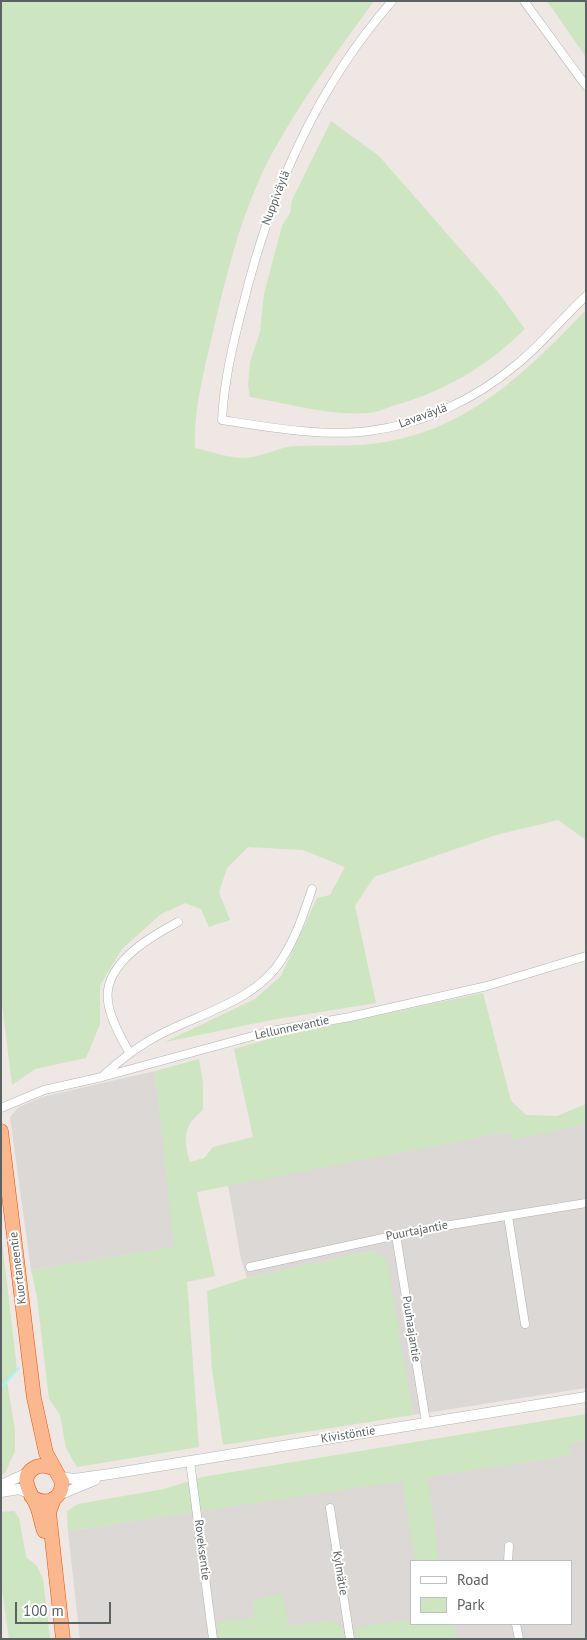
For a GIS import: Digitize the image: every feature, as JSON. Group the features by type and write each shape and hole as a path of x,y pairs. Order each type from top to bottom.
{"highway":[{"name":"Kuortaneentie","path":"1,1131 35,1405 38,1457 33,1470"},
{"name":"Kuortaneentie","path":"35,1405 46,1453 58,1473"},
{"path":"54,1565 39,1513 26,1484 33,1470 46,1466 58,1473 62,1486 49,1512 64,1639"},
{"path":"29,1494 45,1502 56,1497"}],"main road":[{"name":"Kivistöntie","path":"58,1473 74,1478 110,1474 586,1397"},
{"path":"1,1485 33,1470"},
{"name":"Kivistöntie","path":"56,1497 110,1474"},
{"path":"1,1492 19,1489 29,1494"}],"street":[{"name":"Nuppiväylä","path":"222,420 226,380 242,306 255,254 281,182 312,116 346,62 392,1"},
{"path":"524,1 586,86"},
{"name":"Lavaväylä","path":"222,420 323,432 367,431 404,425 444,410 478,392 516,365 586,296"},
{"path":"102,1077 129,1052 161,1034 241,996 261,983 282,960 300,924 312,889"},
{"path":"129,1052 108,1004 108,990 115,972 128,956 154,934 178,922"},
{"name":"Lellunnevantie","path":"1,1108 44,1090 102,1077 271,1031 350,1017 487,986 586,956"},
{"name":"Puurtajantie","path":"250,1267 396,1235 586,1203"},
{"path":"508,1216 525,1324"},
{"name":"Puuhaajantie","path":"396,1235 426,1422"},
{"name":"Roveksentie","path":"190,1461 213,1639"},
{"name":"Kylmätie","path":"330,1508 350,1639"},
{"path":"508,1560 509,1546"},
{"path":"516,1625 518,1639"}],"shaded area":[{"path":"155,1071 175,1247 31,1270 10,1117 19,1107 42,1097"},
{"path":"586,1124 586,1388 413,1415 385,1258 372,1251 247,1278 241,1259 228,1185 511,1131 513,1139"},
{"path":"586,1440 586,1639 80,1639 68,1531 571,1455 569,1443"}],"green space":[{"path":"1,1 374,1 293,118 269,159 250,201 229,268 205,365 198,405 195,448 225,456 250,458 295,446 369,444 411,436 441,425 468,412 494,395 541,355 586,310 586,840 558,820 496,835 374,877 355,906 376,1003 271,1020 165,1042 255,999 281,976 317,898 330,895 345,867 303,850 248,847 227,868 219,892 230,920 209,927 201,909 185,903 161,914 122,949 100,985 100,1024 86,1058 35,1069 12,1085 1,995"},
{"path":"547,1 586,1 586,57"},
{"path":"331,121 379,156 498,292 525,329 496,355 464,376 429,393 370,413 324,411 250,397 248,386 250,362 260,332 264,294 282,226 290,213 292,200"},
{"path":"483,993 511,1101 526,1115 557,1116 586,1104 586,1124 513,1140 511,1131 197,1192 215,1276 187,1282 199,1447 77,1467 66,1448 60,1415 49,1399 37,1297 31,1270 174,1247 155,1071 199,1059 203,1083 203,1110 196,1116 186,1133 186,1146 190,1162 204,1158 213,1147 253,1137 234,1049 272,1038"},
{"path":"1,1232 17,1370 7,1382 15,1430 15,1451 5,1473 1,1475"},
{"path":"372,1251 386,1258 413,1415 223,1445 212,1369 207,1291 247,1278"},
{"path":"586,1414 586,1440 570,1443 571,1455 428,1477 439,1560 415,1560 402,1481 68,1531 67,1511 78,1504 164,1489 202,1477"},
{"path":"14,1511 19,1518 26,1557 37,1566 43,1579 50,1639 9,1639 1,1582 1,1512"},
{"path":"283,1594 288,1626 332,1620 342,1629 344,1639 219,1639 217,1622 255,1617 253,1599"},
{"path":"410,1619 410,1625 454,1625 456,1639 356,1639 354,1628"}],"waterway":[{"path":"1,1388 19,1368"}]}
